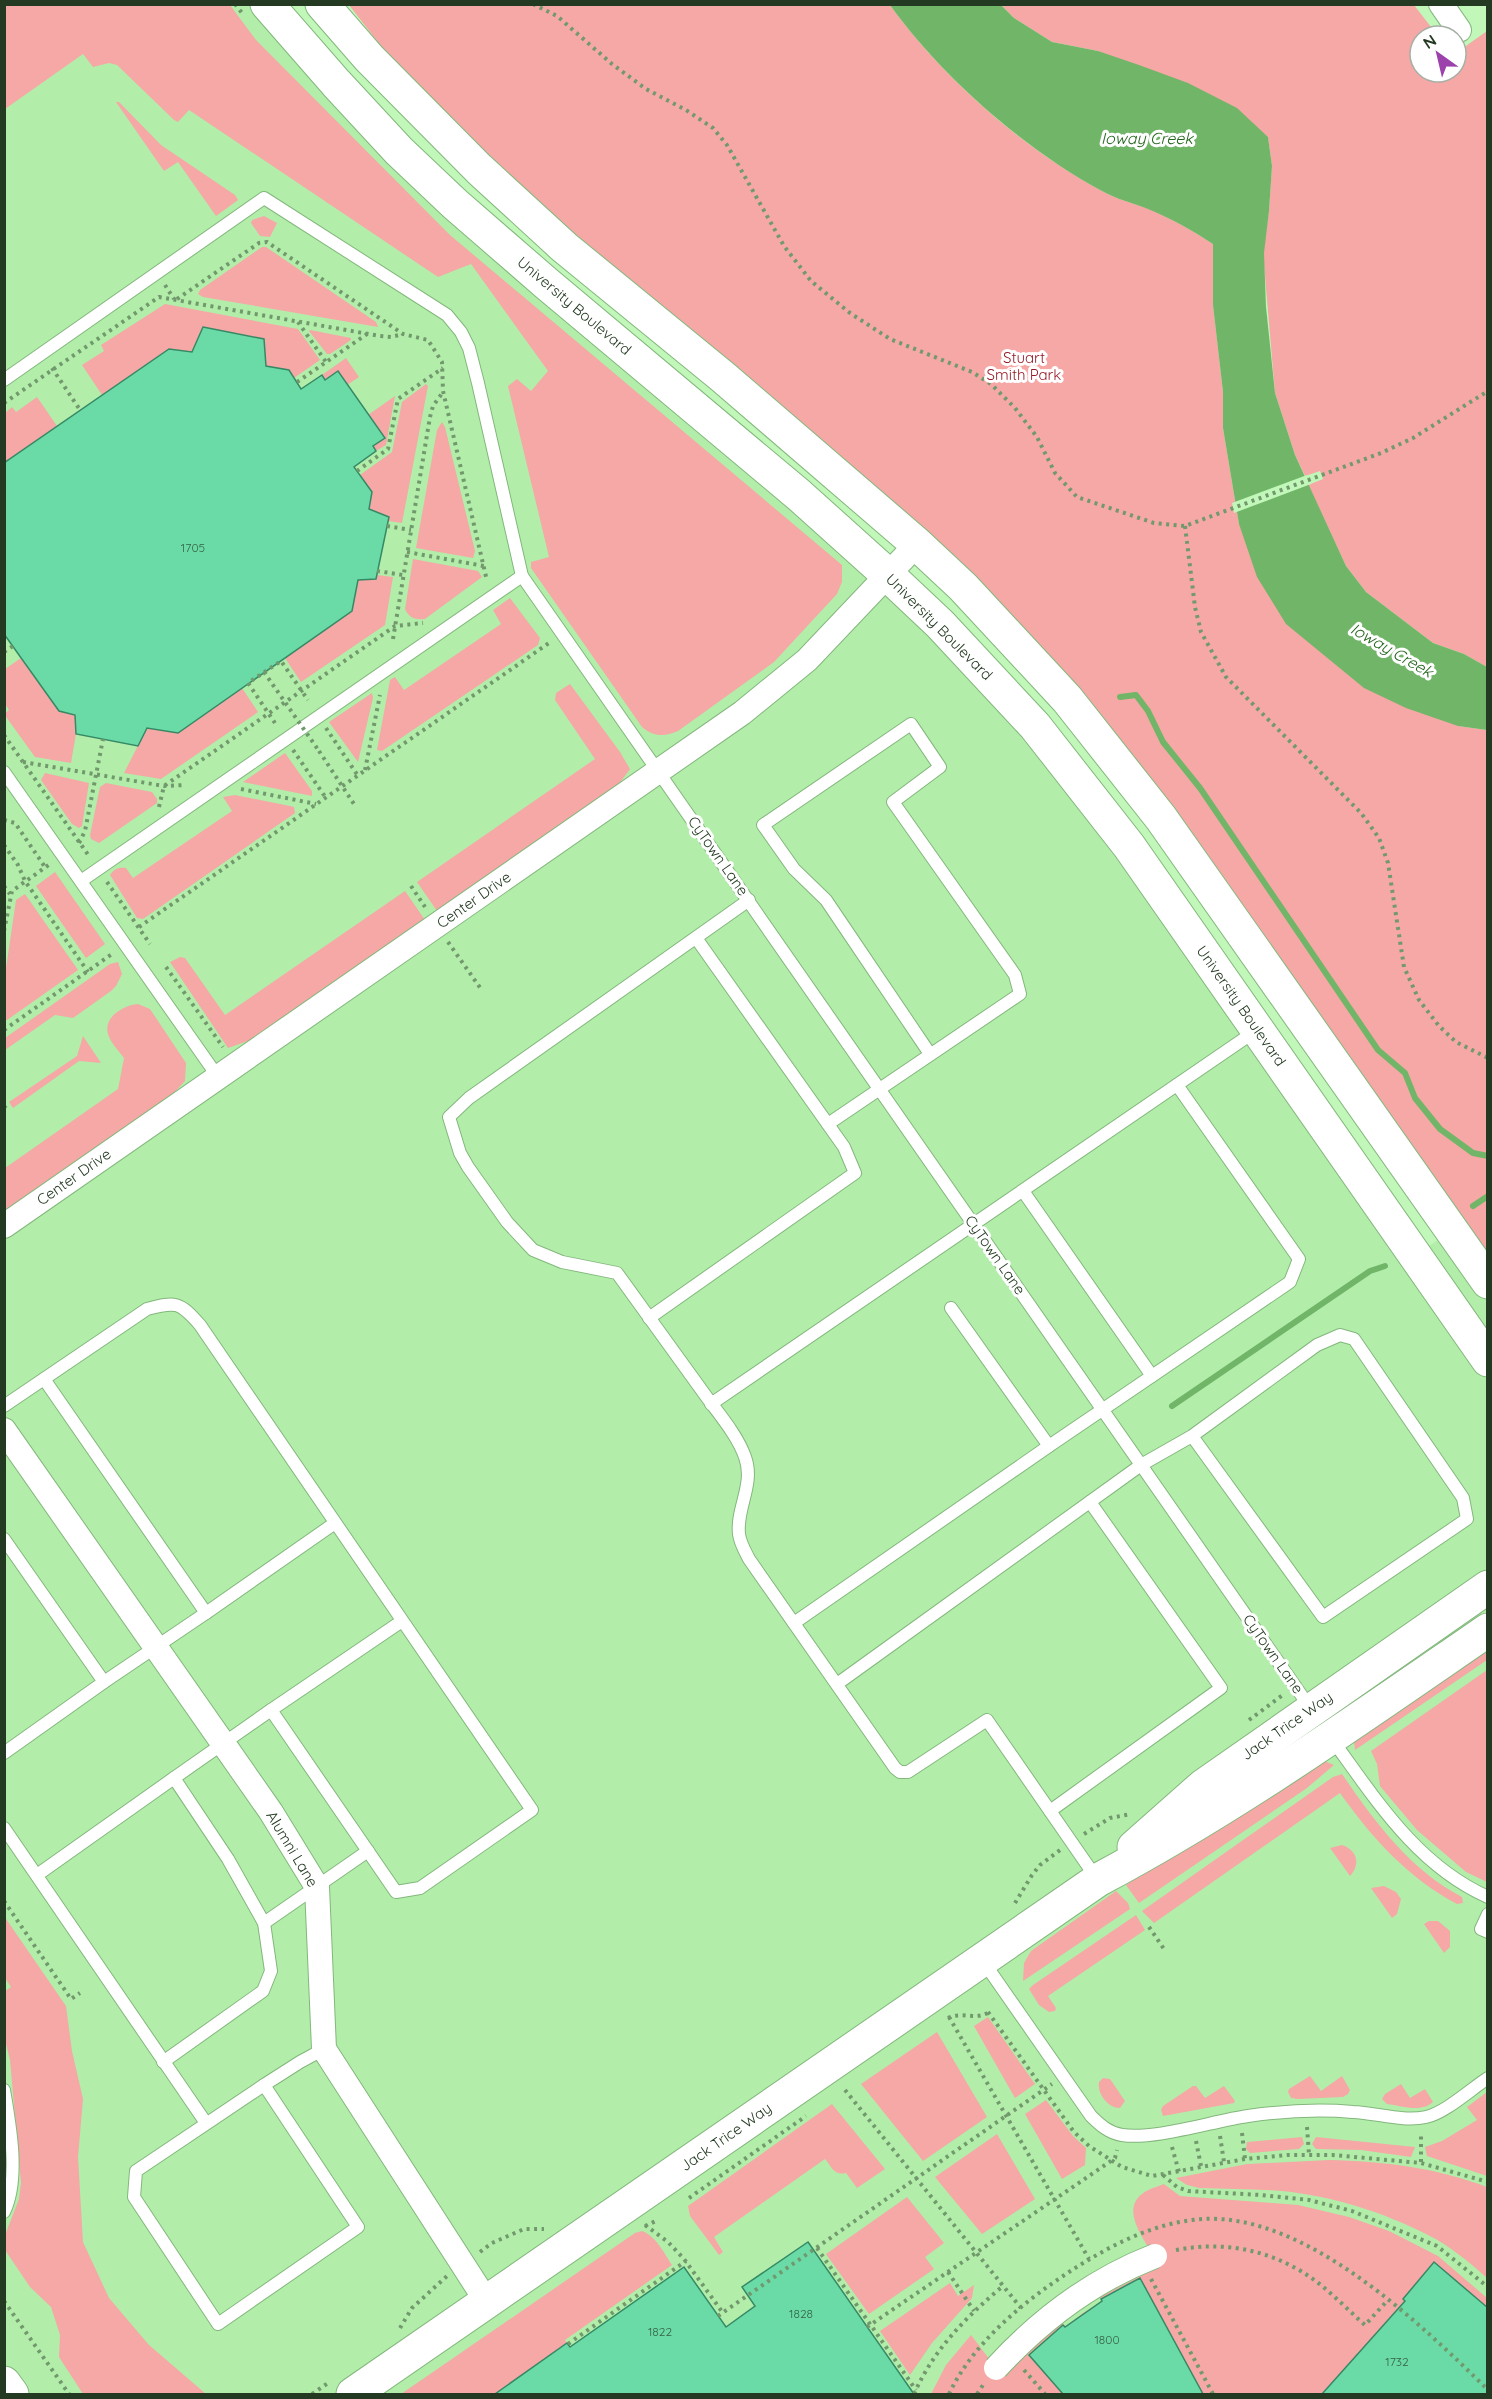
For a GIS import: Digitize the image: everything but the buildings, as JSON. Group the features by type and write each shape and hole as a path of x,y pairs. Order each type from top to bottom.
{"main road":[{"name":"University Boulevard","path":"267,4 328,75 391,142 455,204 799,495 888,575 940,624 1035,726 1129,846 1488,1360"},
{"path":"322,4 369,58 426,117 564,247 723,377 917,544 963,587 1067,699 1161,818 1488,1282"},
{"name":"Jack Trice Way","path":"353,2394 1098,1880 1181,1835 1488,1587"},
{"name":"Jack Trice Way","path":"1321,1724 1488,1630"},
{"path":"4,2383 12,2394"}],"street":[{"path":"1441,4 1455,24"},
{"name":"Center Drive","path":"4,1226 659,772 776,687 807,660 917,544"},
{"name":"Alumni Lane","path":"4,1430 223,1742 318,1887 324,2049"},
{"path":"324,2049 487,2302"},
{"path":"1007,2364 1037,2328 1080,2294 1118,2272 1151,2264"}],"lane":[{"path":"4,380 264,198 447,315 460,332 469,348 478,383 522,576 81,881"},
{"name":"CyTown Lane","path":"522,576 1321,1724 1383,1809 1412,1844 1443,1869 1488,1898"},
{"path":"828,1125 1020,994 1015,975 894,802 940,767 911,724 763,825 794,869 826,900 930,1054"},
{"path":"4,772 81,881 227,1072"},
{"path":"749,900 469,1098 449,1117 460,1153 507,1222 533,1251 562,1262 617,1273 711,1404 740,1446 746,1459 748,1479 740,1516 739,1533 742,1545 794,1623 900,1772 913,1769 987,1720 1098,1880"},
{"path":"649,1318 855,1173 844,1147 696,938"},
{"path":"711,1404 1258,1030"},
{"path":"794,1623 1290,1282 1299,1259 1177,1085"},
{"path":"1023,1191 1152,1376"},
{"path":"4,1406 147,1309 169,1303 184,1306 200,1324 531,1810 420,1888 396,1892 271,1710"},
{"path":"951,1308 1049,1446"},
{"path":"837,1684 1141,1465 1192,1436 1317,1345 1340,1335 1354,1339 1463,1498 1467,1519 1323,1617 1192,1436"},
{"path":"44,1379 206,1613"},
{"path":"1050,1812 1221,1688 1090,1502"},
{"path":"4,1753 335,1523"},
{"path":"4,1539 104,1682"},
{"path":"37,1875 223,1742 402,1621"},
{"path":"163,2062 263,1991 271,1971 264,1923 228,1859 174,1778"},
{"path":"4,1828 206,2123"},
{"path":"264,1923 368,1851"},
{"path":"1488,1914 1481,1929 1488,1932"},
{"path":"982,1960 1091,2116 1108,2131 1120,2135 1153,2133 1228,2119 1296,2112 1337,2110 1407,2119 1421,2118 1438,2112 1488,2078"},
{"path":"264,2085 358,2227 218,2324 134,2197 136,2171 264,2085 324,2049"},
{"path":"4,2090 11,2127 12,2183 4,2212"}],"path":[{"path":"532,5 557,16 612,64 645,89 686,110 713,128 727,145 784,246 811,281 850,313 890,339 972,372 991,384 1015,408 1037,437 1054,473 1077,497 1154,523 1185,526 1381,453 1413,438 1488,391"},
{"path":"176,299 264,241 403,334 428,340 441,358 443,391 488,580 479,586"},
{"path":"163,282 176,299"},
{"path":"4,403 154,300 163,297 368,334 391,337 403,334"},
{"path":"298,322 326,362"},
{"path":"297,382 368,334"},
{"path":"48,362 80,410"},
{"path":"357,471 388,450 398,399 443,367"},
{"path":"393,639 430,417 443,391"},
{"path":"387,526 411,530"},
{"path":"1185,526 1195,607 1201,633 1213,656 1226,677 1361,813 1379,838 1388,863 1404,968 1419,1000 1439,1026 1456,1042 1488,1058"},
{"path":"407,552 484,566"},
{"path":"377,571 403,576"},
{"path":"164,786 395,626 427,622"},
{"path":"139,927 549,643"},
{"path":"4,652 13,646"},
{"path":"275,723 248,683 281,661 308,700"},
{"path":"264,672 356,807"},
{"path":"365,771 382,685"},
{"path":"324,725 358,776"},
{"path":"4,735 89,856"},
{"path":"80,843 85,831 103,739"},
{"path":"291,747 326,798"},
{"path":"23,762 164,786 184,785"},
{"path":"232,788 317,804"},
{"path":"4,820 15,823 45,867"},
{"path":"4,845 18,865 25,881 88,972"},
{"path":"4,931 10,894 50,864"},
{"path":"107,881 150,944"},
{"path":"4,886 10,894"},
{"path":"411,886 424,907"},
{"path":"448,941 481,989"},
{"path":"4,1030 112,954"},
{"path":"166,967 227,1072"},
{"path":"4,1106 8,1111"},
{"path":"4,1901 71,1999 80,1993"},
{"path":"1149,1927 1164,1949"},
{"path":"942,2023 949,2017 961,2014 979,2017 990,2011"},
{"path":"949,2017 1089,2259"},
{"path":"835,2096 854,2083"},
{"path":"658,2220 645,2226 668,2242 686,2261 721,2315 1046,2088"},
{"path":"845,2090 1021,2308"},
{"path":"689,2199 815,2110"},
{"path":"1308,2137 1309,2155"},
{"path":"1243,2142 1245,2159"},
{"path":"1221,2146 1224,2162"},
{"path":"1421,2146 1421,2163"},
{"path":"1198,2151 1201,2167"},
{"path":"1174,2157 1179,2172"},
{"path":"868,2326 1115,2158"},
{"path":"1163,2175 1177,2187 1188,2191 1309,2200 1352,2211 1437,2247 1488,2287"},
{"path":"1142,2234 1158,2227 1203,2219 1245,2222 1267,2228 1314,2249 1366,2283 1453,2356 1488,2390"},
{"path":"1213,2394 1151,2264 1189,2248 1234,2247 1262,2253 1298,2269 1318,2282 1365,2325 1387,2301"},
{"path":"817,2248 915,2392 938,2351 974,2311 1003,2286"},
{"path":"568,2344 686,2261"},
{"path":"948,2272 974,2311"},
{"path":"4,2301 69,2394"},
{"path":"950,2394 964,2368 981,2347"},
{"path":"1007,2364 1045,2394"}],"shaded area":[{"path":"4,5 267,5 284,25 969,654 1415,1255 1458,1227 1487,1224 1487,2394 12,2394 5,2383"}],"green space":[{"path":"5,4 230,5 256,40 450,235 842,565 842,582 837,594 774,662 678,731 659,735 646,730 531,568 531,562 549,557 508,386 517,379 531,391 548,371 471,264 438,277 189,110 178,122 174,120 117,65 109,63 93,67 83,54 5,109"},
{"name":"Stuart Smith Park","path":"349,5 890,5 934,59 1014,133 1072,174 1102,191 1166,217 1213,244 1213,305 1223,392 1223,428 1239,524 1458,726 1487,730 1487,1267 1146,779 643,297 422,99"},
{"path":"1001,5 1414,5 1429,24 1408,24 1408,84 1468,84 1468,44 1487,31 1487,667 1464,654 1433,643 1366,592 1346,566 1308,485 1323,479 1320,471 1305,476 1295,455 1275,393 1263,253 1272,166 1268,137 1098,51 1052,42 1014,18"},
{"path":"116,102 119,102 161,145 235,195 238,200 216,216 178,162 164,171"},
{"path":"264,216 277,223 270,237 260,236 251,223 252,220"},
{"path":"262,247 266,247 376,322 378,327 203,297 198,294 200,290"},
{"path":"165,304 298,329 320,360 294,378 289,370 266,366 263,339 203,327 192,352 169,349 102,395 82,365 104,351 101,345"},
{"path":"310,330 351,338 351,340 327,354"},
{"path":"346,358 359,377 347,385 338,371 325,380 322,375"},
{"path":"426,384 428,386 402,523 388,521 369,509 372,492 360,475 392,452 402,402"},
{"path":"395,396 386,445 376,451 373,446 384,438 368,415"},
{"path":"37,397 57,426 5,463 5,413 12,407 16,412"},
{"path":"442,422 475,551 473,558 416,548 437,430"},
{"path":"413,559 478,571 482,577 425,619 415,619 405,609"},
{"path":"377,575 393,577 385,625 301,682 285,658 358,580 375,579"},
{"path":"510,598 540,638 538,645 382,751 377,750 390,680 395,677 404,690 501,624 493,610"},
{"path":"21,658 59,711 75,715 76,734 71,763 35,757 4,714 9,710 5,704 5,669"},
{"path":"570,684 630,769 619,784 437,911 417,882 595,759 555,700 556,693"},
{"path":"242,688 258,712 161,779 124,773 147,728 178,733"},
{"path":"372,693 373,698 358,762 329,722"},
{"path":"285,753 312,791 312,796 243,782"},
{"path":"45,773 89,783 82,826 79,828 72,824 41,780"},
{"path":"106,783 152,792 157,803 99,843 91,839 90,835 100,787"},
{"path":"235,795 294,807 295,813 143,919 137,918 110,875 118,868 126,868 133,878 232,811 223,797"},
{"path":"55,872 105,944 86,958 36,886"},
{"path":"405,891 425,920 251,1040 228,1048 170,962 180,957 185,958 225,1015"},
{"path":"25,894 78,970 5,1020 5,975 16,900"},
{"path":"118,962 122,974 111,991 73,1018 55,1015 5,1050 5,1038 110,964"},
{"path":"138,1004 150,1009 186,1063 185,1081 173,1094 5,1211 5,1168 118,1089 124,1058 111,1040 107,1028 112,1017 121,1009"},
{"path":"83,1036 101,1063 79,1061 13,1108 9,1102 77,1056"},
{"path":"1487,1642 1487,1660 1355,1750 1354,1741"},
{"path":"1487,1670 1487,1882 1466,1872 1417,1830 1380,1786 1377,1764 1371,1751"},
{"path":"1324,1761 1334,1765 1307,1788 1139,1903 1126,1885 1189,1842"},
{"path":"1342,1774 1394,1843 1426,1873 1462,1897 1463,1903 1457,1904 1439,1894 1392,1856 1340,1793 1154,1923 1142,1911 1333,1777"},
{"path":"1342,1845 1351,1850 1356,1858 1356,1867 1350,1876 1330,1848"},
{"path":"1384,1886 1396,1892 1401,1899 1397,1914 1392,1918 1371,1888"},
{"path":"1116,1891 1128,1903 1130,1909 1023,1981 1024,1963 1031,1951"},
{"path":"1136,1915 1145,1930 1048,1996 1056,2008 1055,2011 1049,2012 1039,2005 1029,1989 1033,1985"},
{"path":"4,1916 66,2006 72,2051 83,2099 78,2157 83,2242 109,2298 149,2345 206,2394 83,2394 59,2357 60,2335 51,2307 30,2287 5,2250 5,2235 19,2199 21,2183 10,2060 5,2040 5,1991 11,1987 5,1978"},
{"path":"1429,1921 1438,1921 1450,1931 1450,1947 1444,1953 1424,1924"},
{"path":"988,2017 1035,2084 1015,2098 974,2026"},
{"path":"937,2032 987,2117 923,2161 861,2084"},
{"path":"1310,2076 1321,2091 1342,2076 1350,2090 1343,2097 1291,2098 1289,2089"},
{"path":"1103,2078 1110,2079 1125,2101 1120,2108 1111,2106 1102,2096 1099,2082"},
{"path":"1401,2084 1410,2098 1425,2089 1433,2102 1417,2108 1387,2104 1382,2099 1385,2094"},
{"path":"1196,2086 1205,2098 1224,2086 1235,2101 1163,2116 1161,2110 1163,2106"},
{"path":"1487,2092 1487,2176 1427,2156 1425,2147 1442,2141 1477,2120 1467,2107"},
{"path":"1046,2100 1073,2136 1086,2148 1085,2165 1062,2179 1025,2114"},
{"path":"832,2104 885,2169 857,2188 846,2173 836,2172 825,2159 714,2237 723,2252 719,2255 690,2216 688,2206"},
{"path":"997,2134 1035,2199 982,2234 935,2177"},
{"path":"1302,2137 1304,2144 1299,2149 1250,2153 1246,2149 1247,2142"},
{"path":"1316,2137 1415,2147 1411,2157 1361,2150 1316,2149 1312,2144"},
{"path":"1329,2160 1369,2162 1429,2170 1487,2187 1487,2278 1436,2239 1393,2219 1357,2206 1301,2193 1199,2188 1187,2185 1176,2178 1247,2164"},
{"path":"1164,2184 1180,2196 1298,2205 1349,2217 1389,2231 1438,2256 1487,2298 1487,2394 931,2394 946,2365 971,2335 996,2368 1026,2353 1062,2323 1066,2327 1083,2313 1102,2302 1100,2297 1160,2266 1138,2230 1133,2210 1135,2201 1142,2194"},
{"path":"907,2197 944,2243 925,2257 934,2269 869,2314 826,2254"},
{"path":"642,2231 656,2241 672,2265 565,2340 567,2343 495,2394 401,2394 635,2233"},
{"path":"950,2283 958,2296 974,2285 972,2298 932,2343 910,2375 880,2331"}],"water":[{"name":"Ioway Creek","path":"890,5 1001,5 1014,18 1052,42 1098,51 1188,83 1237,108 1268,137 1272,166 1264,253 1266,307 1275,393 1295,455 1346,566 1366,592 1433,643 1464,654 1487,667 1487,730 1458,726 1406,708 1364,688 1286,624 1257,577 1239,524 1223,428 1223,392 1213,305 1213,244 1165,217 1102,191 1043,154 986,109 959,84 911,32"}],"pier":[{"path":"1307,475 1311,484 1234,513 1232,503"}],"waterway":[{"path":"1120,697 1136,695 1148,711 1163,742 1200,788 1378,1050 1405,1073 1415,1098 1440,1129 1473,1153 1488,1156"},
{"path":"1473,1206 1488,1196"},
{"path":"1172,1406 1370,1271 1385,1266"}]}
